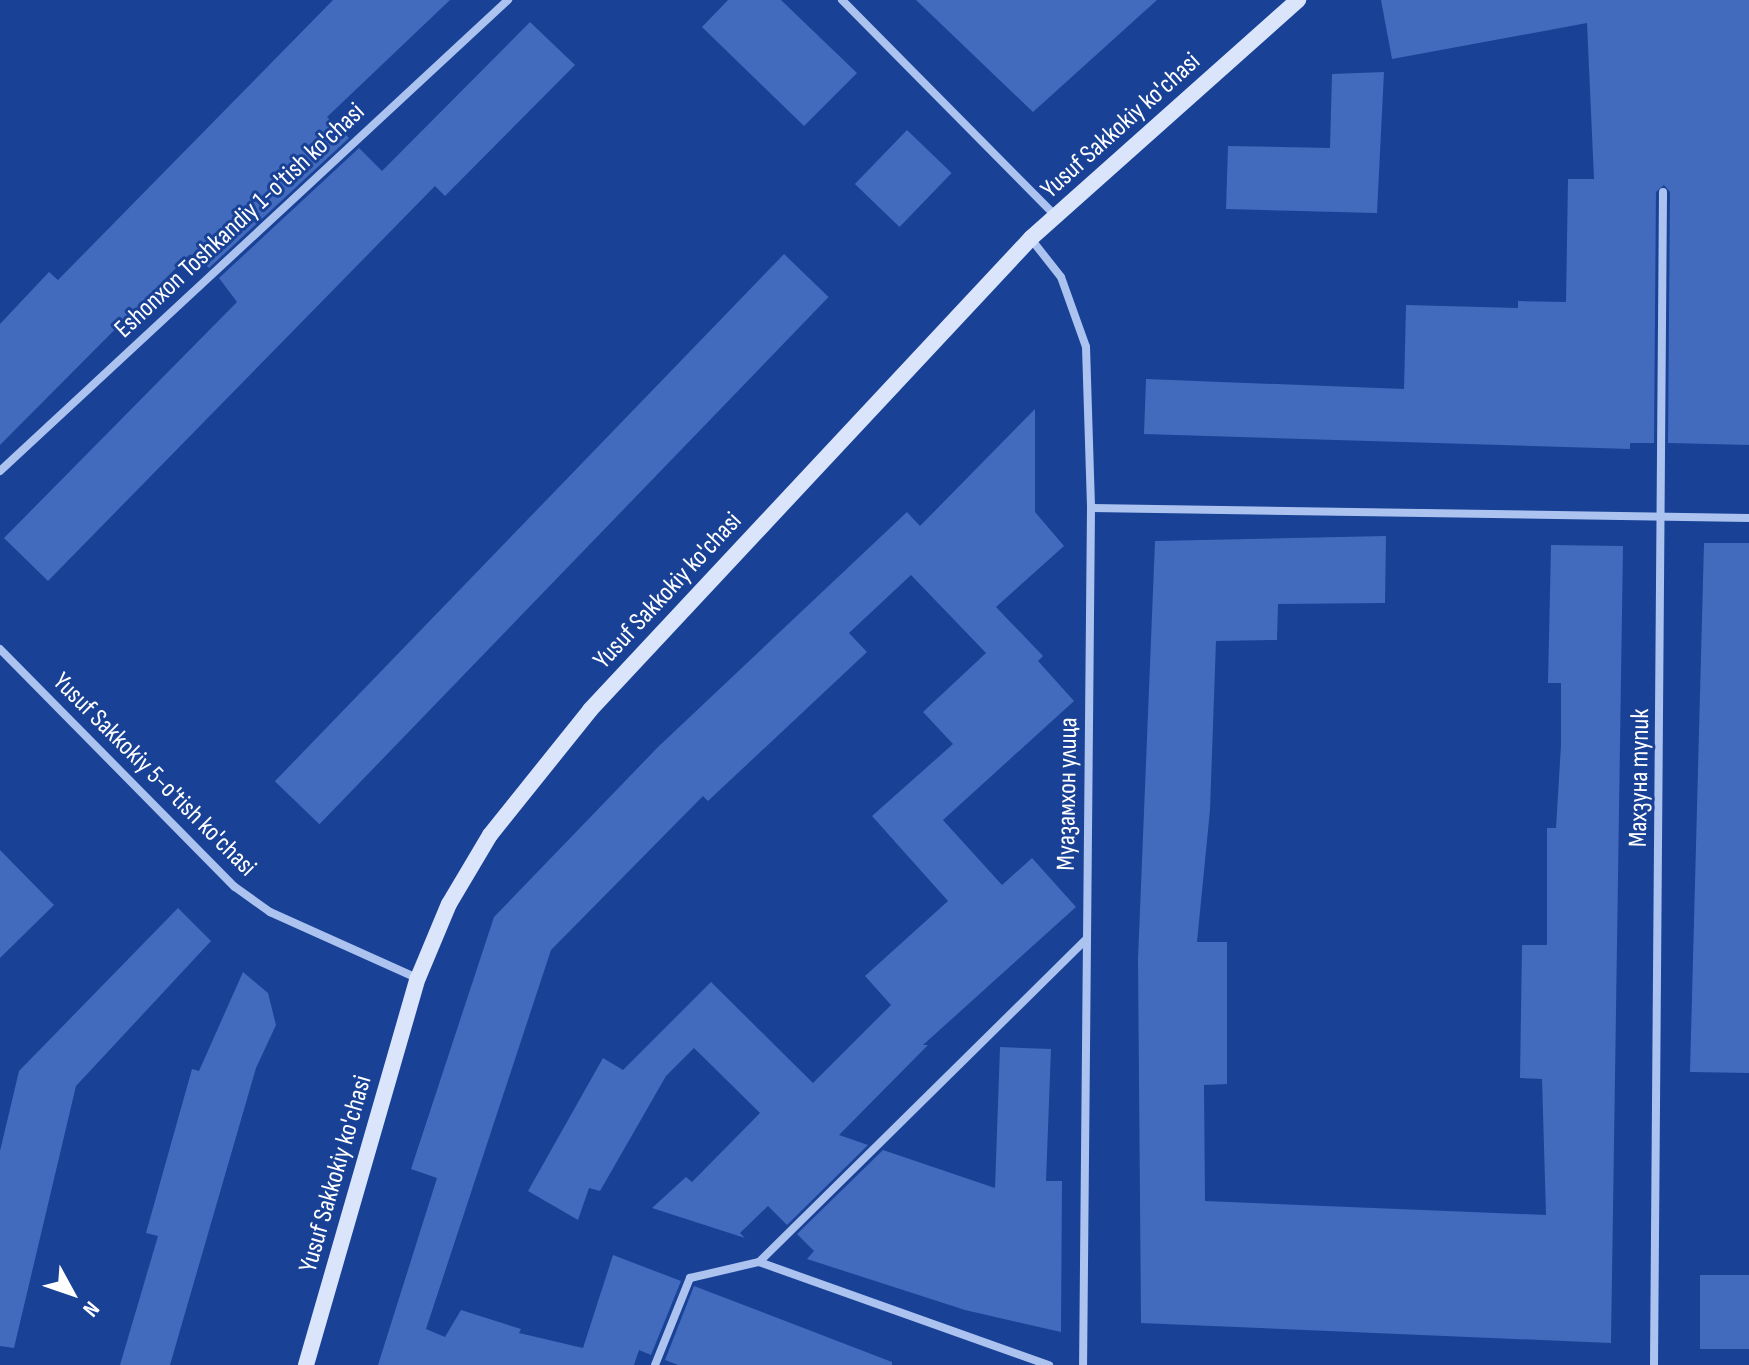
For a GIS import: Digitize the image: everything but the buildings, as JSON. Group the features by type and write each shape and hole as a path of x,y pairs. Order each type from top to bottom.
{"main road":[{"name":"Yusuf Sakkokiy ko'chasi","path":"306,1365 418,978 469,869 547,761 1031,238 1298,0"}],"street":[{"name":"Eshonxon Toshkandiy 1-o'tish ko'chasi","path":"0,471 508,0"},
{"path":"842,0 1056,216"},
{"name":"Махзуна тупик","path":"1654,1365 1663,517 1663,192"},
{"name":"Муазамхон улица","path":"1031,238 1061,277 1086,347 1091,508 1083,1365"},
{"path":"1091,508 1749,518"},
{"name":"Yusuf Sakkokiy 5-o'tish ko'chasi","path":"0,649 235,887 270,912 418,978"},
{"path":"655,1365 690,1278 759,1262 1086,940"},
{"path":"759,1262 1049,1365"}]}
